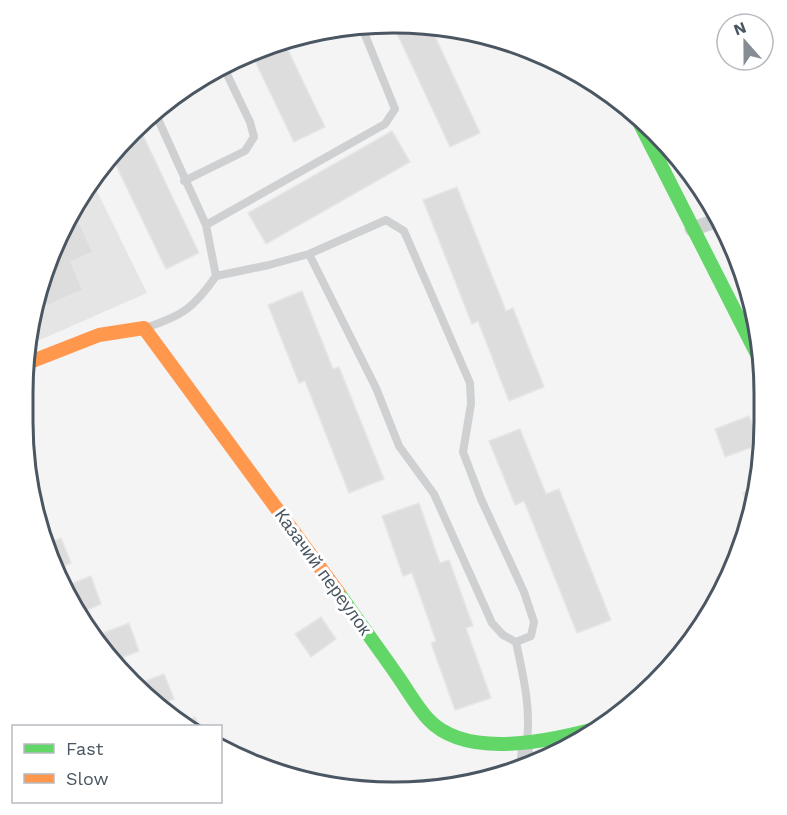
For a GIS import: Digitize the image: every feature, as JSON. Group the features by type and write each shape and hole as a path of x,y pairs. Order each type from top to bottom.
{"street":[{"path":"647,138 750,341"},
{"path":"692,229 711,223"},
{"path":"35,360 81,340 125,329 144,328"},
{"name":"Казачий переулок","path":"144,328 290,525 429,720 453,735 477,741 526,744 575,733"},
{"path":"525,757 526,744"}],"lane":[{"path":"206,225 385,124 395,109 366,34"},
{"path":"184,181 245,151 254,137 250,122 227,74"},
{"path":"158,120 184,181 206,225 216,276"},
{"path":"144,328 165,322 186,311 202,297 216,276 309,254 386,220 404,231 470,383 471,404 464,452 481,498 524,592 534,622 531,636 516,642 502,635 492,623 434,494 399,446 376,388 309,254"},
{"path":"516,642 528,700 529,722 526,744"}],"shaded area":[{"path":"96,190 147,293 37,341 45,300 60,256 81,213"}],"building":[{"path":"397,33 435,35 480,133 450,147"},
{"path":"287,49 325,127 294,142 255,61"},
{"path":"392,131 410,162 266,244 248,213"},
{"path":"143,135 199,253 166,269 115,164"},
{"path":"457,187 506,311 513,308 544,387 509,401 478,321 472,324 423,200"},
{"path":"78,219 93,252 71,262 83,290 47,306 45,301 52,278"},
{"path":"302,291 333,369 339,367 384,479 349,493 305,381 299,383 268,305"},
{"path":"749,416 754,428 753,447 725,457 715,429"},
{"path":"520,429 546,494 559,489 611,620 577,633 524,501 515,505 489,441"},
{"path":"419,503 440,563 449,560 473,626 466,628 491,698 455,710 431,643 436,641 412,573 403,576 382,516"},
{"path":"61,538 71,563 63,566 54,541"},
{"path":"91,576 101,604 86,610 71,584"},
{"path":"321,617 336,639 311,657 295,634"},
{"path":"129,623 139,651 121,658 102,633"},
{"path":"164,674 174,699 166,702 144,681"}],"traffic: fast":[{"path":"647,138 750,340"},
{"path":"338,592 420,709 428,719 445,732 464,740 510,744 574,734"}],"traffic: slow":[{"path":"35,360 99,335 144,328 338,592"}]}
